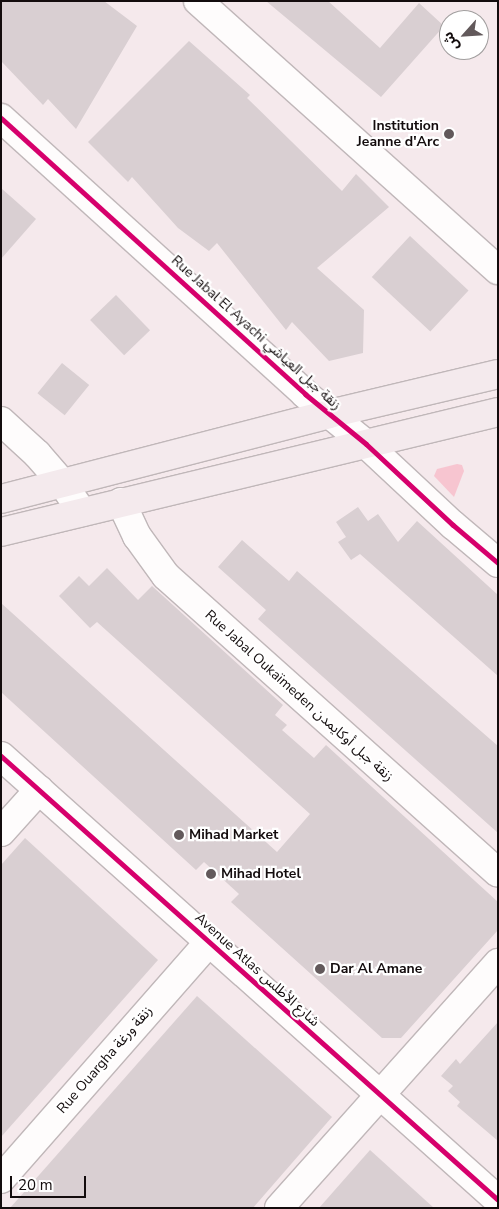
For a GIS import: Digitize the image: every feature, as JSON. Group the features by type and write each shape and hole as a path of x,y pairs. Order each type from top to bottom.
{"main road":[{"path":"1,499 329,414 498,374"},
{"path":"1,532 498,412"}],"street":[{"path":"198,1 498,270"},
{"name":"Rue Jabal El Ayachi زنقة جبل العياشي","path":"1,118 329,414 366,444 453,525 498,563"},
{"path":"1,421 37,454 63,484 82,512"},
{"name":"Rue Jabal Oukaïmeden زنقة جبل أوكايمدن","path":"121,502 137,536 166,576 498,873"},
{"name":"Avenue Atlas شارع الأطلس","path":"1,756 498,1200"},
{"path":"1,832 39,790"},
{"name":"Rue Ouargha زنقة ورغة","path":"1,1179 209,942"},
{"path":"279,1208 498,964"}],"shaded area":[{"path":"457,464 462,465 464,471 454,497 434,476 437,469"}],"building":[{"path":"1,1 104,1 137,26 76,129 48,99 43,105 1,61"},
{"path":"266,1 328,1 380,48 419,3 439,21 439,32 381,97"},
{"path":"189,41 250,95 247,98 342,191 356,174 389,207 317,268 364,310 363,353 329,361 292,322 286,330 217,243 209,251 178,228 132,177 128,182 88,142"},
{"path":"1,188 36,219 1,259"},
{"path":"410,236 469,291 430,332 372,277"},
{"path":"116,295 150,330 124,355 90,320"},
{"path":"62,363 89,385 65,415 37,393"},
{"path":"358,507 368,521 378,514 398,542 417,521 498,595 498,676 360,554 351,560 338,542 346,537 336,522"},
{"path":"242,540 289,581 297,571 498,746 498,833 258,619 266,610 218,567"},
{"path":"107,568 138,600 152,586 283,705 275,715 287,725 282,730 314,758 326,745 498,902 498,930 401,1038 382,1038 231,902 239,894 204,862 196,870 1,692 1,603 277,852 310,814 97,622 90,628 59,596 79,576 89,586"},
{"path":"25,838 158,960 1,1137 1,865"},
{"path":"197,996 332,1117 253,1208 10,1208"},
{"path":"498,1022 498,1141 457,1106 460,1102 448,1091 453,1086 441,1076 456,1059 460,1064"},
{"path":"370,1150 434,1208 319,1208"}],"cycle path":[{"path":"1,118 305,394 366,444 453,525 498,563"},
{"path":"1,756 498,1200"}],"place":[{"name":"Institution Jeanne d'Arc","path":"449,134"},
{"name":"Mihad Market","path":"179,835"},
{"name":"Mihad Hotel","path":"211,874"},
{"name":"Dar Al Amane","path":"320,969"}]}
